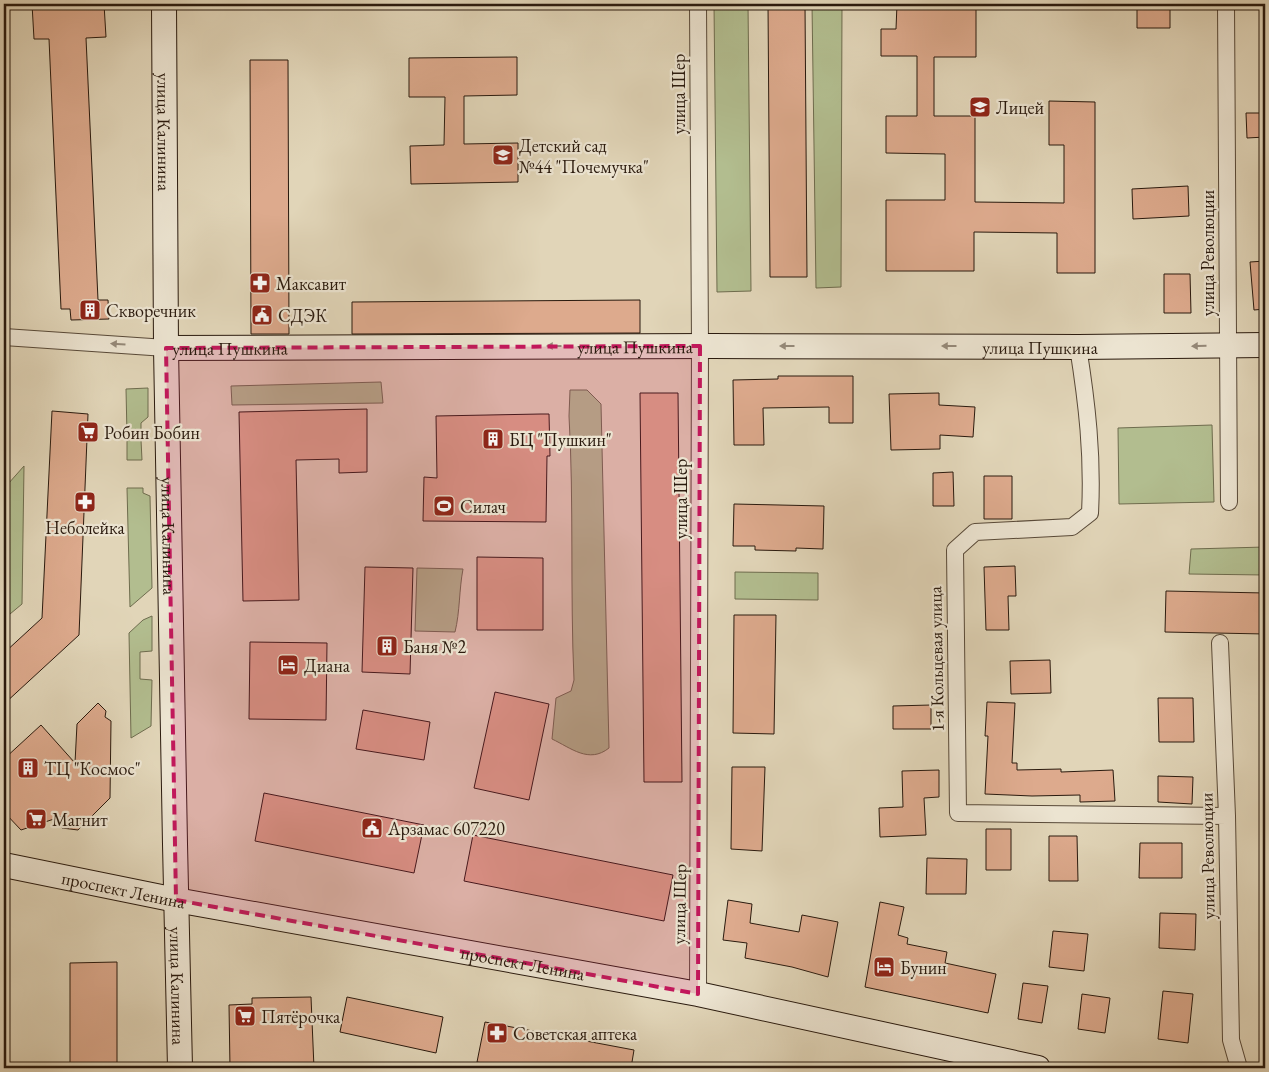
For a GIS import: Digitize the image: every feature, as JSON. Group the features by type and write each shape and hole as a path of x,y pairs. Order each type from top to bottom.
{"street":[{"name":"улица Калинина","path":"164,4 166,348 180,1068"},
{"name":"улица Шер","path":"698,4 700,346 698,994"},
{"name":"улица Революции","path":"1226,4 1229,502"},
{"name":"улица Пушкина","path":"4,337 166,348 1265,345"},
{"name":"1-я Кольцевая улица","path":"1078,347 1085,390 1092,474 1090,513 1072,527 975,532 955,550 958,813 1227,816"},
{"name":"улица Революции","path":"1220,643 1227,816 1231,1040 1240,1068"},
{"name":"проспект Ленина","path":"4,865 176,900 698,994 1038,1068"}],"highlighted area":[{"path":"700,346 698,994 176,900 166,348"}],"green space":[{"path":"714,4 748,4 751,291 717,292"},
{"path":"812,4 842,4 841,287 816,288"},
{"path":"381,382 383,403 232,405 231,386"},
{"path":"148,388 148,417 141,423 141,435 127,435 126,389"},
{"path":"570,390 587,390 601,404 609,748 602,753 594,755 580,753 552,739 556,698 571,691 574,680"},
{"path":"1212,425 1214,502 1119,504 1118,428"},
{"path":"127,440 141,440 142,460 127,460"},
{"path":"24,466 22,604 4,619 4,489 9,489 8,484"},
{"path":"127,488 143,488 143,493 150,496 152,588 130,607"},
{"path":"1265,547 1265,575 1189,574 1191,549"},
{"path":"417,568 463,569 455,632 415,631"},
{"path":"735,572 818,573 818,600 735,599"},
{"path":"152,616 152,651 140,652 140,679 152,680 151,726 131,738 129,633 143,620"}],"building":[{"path":"32,4 104,4 106,37 86,38 98,300 108,300 109,319 71,320 70,309 61,309 49,39 34,39"},
{"path":"768,4 805,4 807,277 770,277"},
{"path":"897,4 976,4 976,57 934,57 934,116 975,116 975,202 1064,203 1064,145 1049,145 1049,101 1095,102 1095,273 1057,273 1057,233 974,232 974,271 886,271 886,200 945,200 945,154 886,153 886,116 917,116 917,56 881,56 881,29 896,29"},
{"path":"1137,4 1170,4 1170,28 1137,28"},
{"name":"Детский сад №44 \"Почемучка\"","path":"517,57 517,95 464,96 464,144 518,143 518,182 411,184 410,146 444,145 445,97 409,97 409,58"},
{"path":"250,60 288,60 289,334 251,334"},
{"path":"1246,113 1265,113 1265,137 1247,138"},
{"path":"1188,186 1189,216 1133,219 1132,189"},
{"path":"1265,261 1265,309 1254,310 1250,262"},
{"path":"1164,274 1190,274 1191,313 1164,313"},
{"path":"640,300 640,333 352,334 352,302"},
{"path":"778,376 853,376 853,423 829,423 829,407 763,408 764,445 734,445 733,380 778,379"},
{"path":"640,393 678,393 682,782 644,782"},
{"path":"939,393 939,405 975,407 973,437 940,435 940,449 891,450 889,394"},
{"path":"367,409 367,472 339,473 339,459 296,460 299,600 243,601 239,412"},
{"path":"52,411 88,414 79,635 4,704 4,653 42,618"},
{"path":"549,414 550,456 547,456 546,522 423,521 424,477 437,478 436,416"},
{"path":"953,472 954,506 933,506 933,473"},
{"path":"984,476 1012,476 1012,519 984,519"},
{"path":"734,504 824,506 823,549 796,548 796,551 755,550 755,546 733,546"},
{"path":"477,557 543,558 543,630 477,630"},
{"path":"1015,566 1016,596 1008,596 1009,630 986,630 984,567"},
{"name":"Баня №2","path":"365,567 413,568 410,674 362,672"},
{"path":"1166,591 1265,593 1265,634 1165,632"},
{"path":"734,615 776,615 774,734 733,733"},
{"name":"Диана","path":"250,642 327,643 326,720 249,719"},
{"path":"1050,660 1051,693 1011,694 1010,661"},
{"path":"495,692 549,704 529,800 474,788"},
{"path":"1158,698 1193,698 1194,742 1159,742"},
{"path":"987,702 1015,703 1012,763 1017,763 1017,770 1061,769 1061,772 1113,770 1115,801 1080,802 1080,795 1032,796 985,794 988,736 985,736"},
{"name":"ТЦ \"Космос\"","path":"98,703 106,711 105,717 111,721 110,798 78,830 62,828 66,815 21,830 4,812 4,759 41,725 75,763 77,724"},
{"path":"931,705 931,729 893,729 893,706"},
{"path":"363,710 430,722 424,760 356,749"},
{"path":"732,767 765,767 762,851 731,849"},
{"path":"939,770 939,797 924,798 926,835 880,837 879,808 903,807 902,771"},
{"path":"1158,776 1193,777 1192,804 1158,802"},
{"path":"264,793 424,825 414,873 255,841"},
{"path":"986,829 1011,829 1011,870 986,870"},
{"path":"473,835 673,875 664,921 464,881"},
{"path":"1049,836 1077,836 1078,881 1049,881"},
{"path":"1140,843 1182,843 1182,878 1139,878"},
{"path":"927,858 967,859 966,894 926,894"},
{"path":"728,900 752,904 750,923 799,932 802,915 838,922 828,977 792,967 745,958 747,943 723,940"},
{"path":"880,902 904,907 898,935 908,938 907,944 947,952 945,963 996,974 988,1013 865,987"},
{"path":"1160,913 1196,914 1195,950 1159,948"},
{"path":"1053,931 1088,934 1084,971 1049,967"},
{"path":"117,962 117,1068 70,1068 70,963"},
{"path":"1023,983 1048,986 1042,1023 1018,1019"},
{"path":"1163,991 1193,994 1188,1043 1158,1039"},
{"path":"1082,994 1110,998 1105,1033 1078,1029"},
{"path":"311,997 314,1068 230,1068 229,1005 252,1004 252,998"},
{"path":"347,997 443,1017 436,1053 340,1032"},
{"path":"485,1022 634,1050 631,1068 513,1068 477,1062"}],"place":[{"name":"Лицей","path":"980,107"},
{"name":"Детский сад №44 \"Почемучка\"","path":"503,155"},
{"name":"Максавит","path":"260,283"},
{"name":"Скворечник","path":"90,310"},
{"name":"СДЭК","path":"262,315"},
{"name":"Робин Бобин","path":"88,432"},
{"name":"БЦ \"Пушкин\"","path":"493,439"},
{"name":"Неболейка","path":"85,502"},
{"name":"Силач","path":"444,506"},
{"name":"Баня №2","path":"387,646"},
{"name":"Диана","path":"288,665"},
{"name":"ТЦ \"Космос\"","path":"28,768"},
{"name":"Магнит","path":"36,819"},
{"name":"Арзамас 607220","path":"372,828"},
{"name":"Бунин","path":"884,967"},
{"name":"Пятёрочка","path":"245,1016"},
{"name":"Советская аптека","path":"497,1033"}]}
